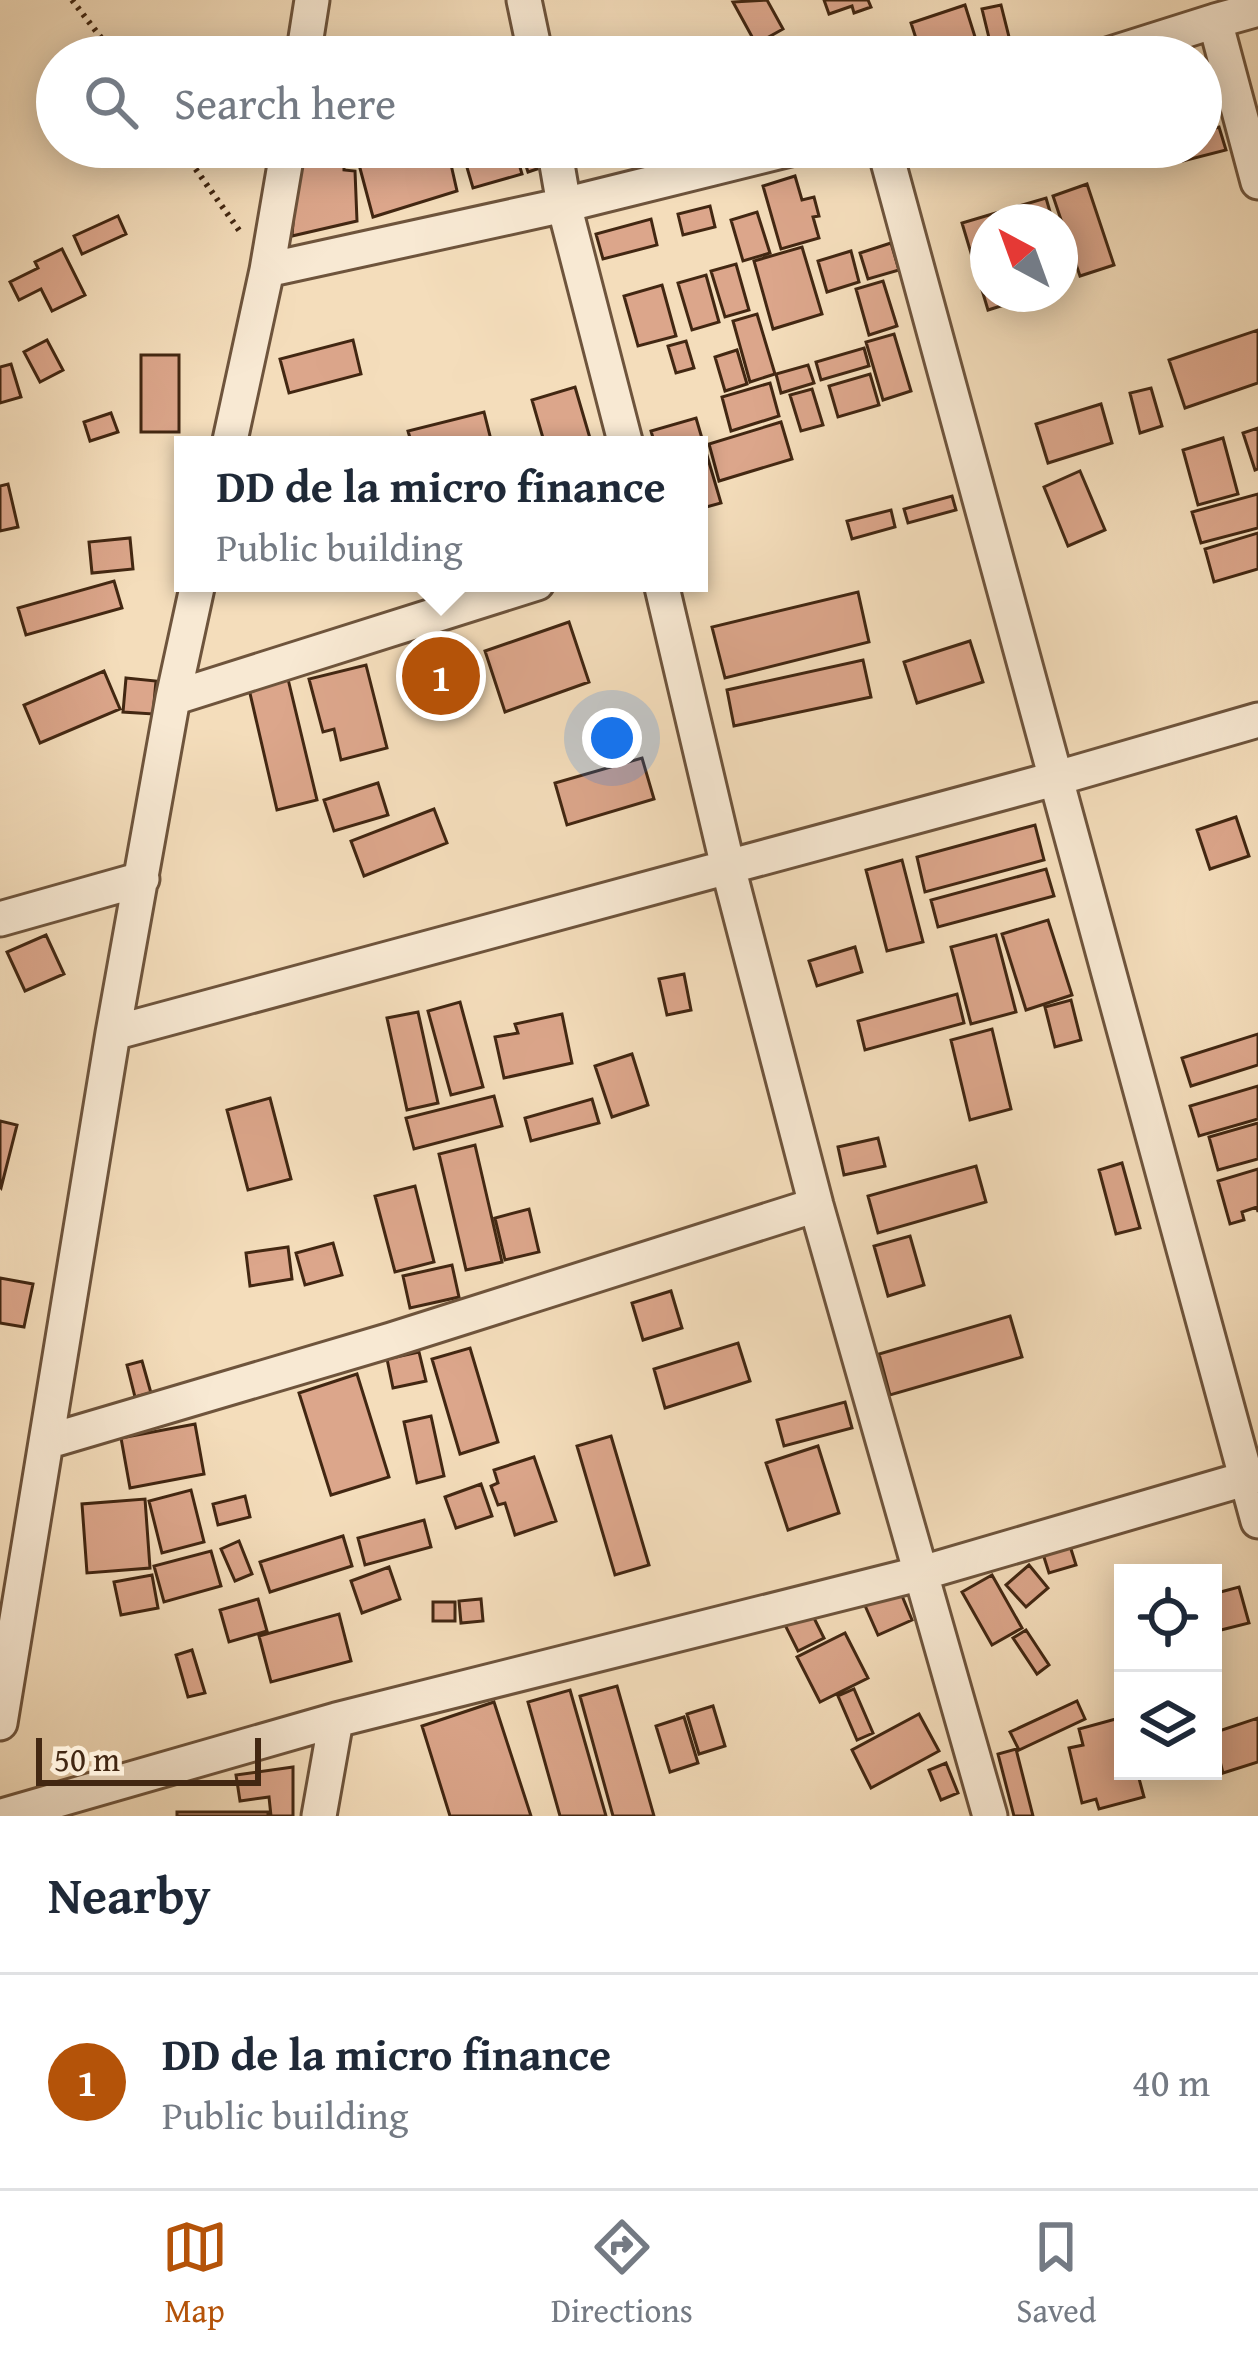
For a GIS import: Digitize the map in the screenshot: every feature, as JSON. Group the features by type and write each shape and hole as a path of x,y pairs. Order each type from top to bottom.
{"street":[{"path":"306,36 312,0"},
{"path":"524,0 532,36"},
{"path":"1168,36 1258,9"},
{"path":"1215,21 1219,36"},
{"path":"1222,47 1258,182"},
{"path":"231,436 268,270 285,168"},
{"path":"558,168 624,436"},
{"path":"268,270 715,168"},
{"path":"890,168 1054,779 1252,1477 1258,1521"},
{"path":"0,1723 113,1033 172,698 196,592"},
{"path":"172,698 508,592"},
{"path":"663,592 728,867 816,1204 990,1816"},
{"path":"113,1033 1258,720"},
{"path":"0,919 142,879"},
{"path":"46,1442 391,1340 816,1204"},
{"path":"2,1816 335,1720 922,1573 1252,1477"},
{"path":"319,1816 335,1720"}],"path":[{"path":"72,0 100,36"},
{"path":"195,168 268,270"}],"building":[{"path":"767,0 783,29 770,36 752,36 733,2"},
{"path":"824,0 868,0 871,7 854,13 852,6 829,14"},
{"path":"965,5 975,36 915,36 911,23"},
{"path":"1001,5 1009,36 989,36 982,9"},
{"path":"1222,83 1230,111 1222,113"},
{"path":"297,168 355,171 357,221 292,236"},
{"path":"360,168 452,168 457,191 373,217"},
{"path":"467,168 520,168 522,174 473,188"},
{"path":"795,176 802,200 814,197 819,238 781,249 763,186"},
{"path":"1087,184 1114,265 1080,276 1078,204 1056,204 1053,196"},
{"path":"710,206 715,227 683,235 678,214"},
{"path":"757,212 770,253 743,261 731,220"},
{"path":"118,216 126,234 82,254 74,236"},
{"path":"651,219 657,245 603,259 596,234"},
{"path":"970,221 970,250 962,223"},
{"path":"891,243 899,270 868,279 860,253"},
{"path":"802,247 822,314 773,329 754,261"},
{"path":"62,249 85,295 52,311 41,289 19,300 10,282"},
{"path":"851,251 859,282 827,292 818,261"},
{"path":"736,264 749,310 725,317 711,271"},
{"path":"706,275 719,322 692,330 678,283"},
{"path":"883,281 897,326 869,335 856,289"},
{"path":"662,285 676,336 638,346 624,296"},
{"path":"757,314 775,374 750,382 733,321"},
{"path":"1258,330 1258,383 1185,408 1169,360"},
{"path":"894,334 911,391 883,400 866,342"},
{"path":"47,340 63,370 40,382 24,352"},
{"path":"353,340 361,374 289,393 280,359"},
{"path":"686,341 694,368 676,373 668,346"},
{"path":"864,348 869,366 821,380 816,362"},
{"path":"737,350 747,384 725,391 715,357"},
{"path":"141,355 179,355 179,432 141,432"},
{"path":"11,364 21,397 0,403 0,367"},
{"path":"808,365 814,383 781,393 776,374"},
{"path":"870,374 879,405 838,417 829,386"},
{"path":"770,383 779,416 731,431 722,397"},
{"path":"575,387 589,436 542,436 532,400"},
{"path":"1151,388 1162,426 1140,433 1130,393"},
{"path":"812,389 823,425 801,431 790,395"},
{"path":"1101,404 1112,443 1048,463 1036,424"},
{"path":"484,412 490,436 409,436 408,431"},
{"path":"111,413 118,432 90,441 84,422"},
{"path":"696,418 701,436 652,436 651,431"},
{"path":"781,422 792,459 719,481 709,444"},
{"path":"1258,428 1258,469 1255,470 1243,433"},
{"path":"1223,438 1238,494 1198,505 1183,450"},
{"path":"708,459 721,503 708,507"},
{"path":"1080,471 1105,530 1068,546 1044,487"},
{"path":"8,484 18,527 0,531 0,486"},
{"path":"1258,494 1258,528 1201,543 1192,512"},
{"path":"952,496 956,510 908,523 904,509"},
{"path":"891,510 895,527 852,539 847,521"},
{"path":"1258,533 1258,569 1214,582 1205,549"},
{"path":"130,538 133,569 92,573 89,542"},
{"path":"114,581 122,608 26,635 18,608"},
{"path":"858,592 869,642 725,678 712,627"},
{"path":"569,622 589,682 505,712 485,651"},
{"path":"970,641 983,682 917,703 904,662"},
{"path":"863,660 871,697 734,726 727,690"},
{"path":"366,665 387,748 341,760 334,729 323,732 309,679"},
{"path":"104,671 120,709 40,743 24,705"},
{"path":"126,678 156,681 153,714 123,712"},
{"path":"288,679 317,800 277,810 249,689"},
{"path":"642,758 654,799 567,825 555,783"},
{"path":"378,783 388,815 334,831 324,800"},
{"path":"434,809 447,843 364,876 351,841"},
{"path":"1236,817 1249,856 1210,869 1197,830"},
{"path":"1035,825 1044,860 925,892 917,857"},
{"path":"902,860 923,942 887,951 866,870"},
{"path":"1046,869 1054,896 938,927 931,900"},
{"path":"1048,920 1072,995 1026,1010 1002,934"},
{"path":"46,935 64,974 25,991 7,952"},
{"path":"996,935 1016,1012 971,1024 951,947"},
{"path":"855,947 862,972 817,986 809,961"},
{"path":"684,974 691,1010 667,1015 659,979"},
{"path":"957,994 964,1023 865,1050 858,1021"},
{"path":"1071,1000 1081,1040 1055,1047 1045,1007"},
{"path":"460,1002 483,1087 451,1095 428,1011"},
{"path":"418,1012 438,1103 407,1110 387,1018"},
{"path":"562,1014 572,1063 504,1078 495,1037 518,1033 515,1024"},
{"path":"992,1029 1011,1109 970,1120 951,1040"},
{"path":"1258,1034 1258,1065 1191,1086 1182,1058"},
{"path":"632,1054 648,1105 612,1117 595,1066"},
{"path":"1258,1086 1258,1119 1199,1136 1190,1106"},
{"path":"494,1096 502,1126 414,1149 406,1118"},
{"path":"270,1098 291,1179 248,1190 227,1110"},
{"path":"592,1099 599,1123 531,1141 525,1118"},
{"path":"0,1121 17,1125 1,1188 0,1187"},
{"path":"1258,1123 1258,1159 1218,1170 1209,1137"},
{"path":"878,1138 885,1166 844,1175 838,1147"},
{"path":"475,1145 502,1262 466,1270 439,1154"},
{"path":"1122,1163 1140,1228 1116,1234 1099,1170"},
{"path":"976,1166 986,1202 878,1233 868,1196"},
{"path":"1258,1169 1258,1212 1257,1207 1242,1212 1244,1220 1230,1224 1218,1181"},
{"path":"415,1186 434,1262 395,1272 375,1196"},
{"path":"529,1209 539,1252 505,1260 495,1218"},
{"path":"910,1236 924,1285 888,1296 874,1246"},
{"path":"333,1243 342,1275 305,1285 296,1253"},
{"path":"288,1247 292,1279 250,1286 246,1253"},
{"path":"452,1265 459,1297 410,1308 403,1276"},
{"path":"0,1278 33,1284 24,1327 0,1323"},
{"path":"671,1291 682,1328 643,1340 632,1303"},
{"path":"1010,1316 1022,1357 890,1395 879,1354"},
{"path":"738,1343 750,1381 665,1408 654,1369"},
{"path":"470,1348 498,1442 460,1454 432,1359"},
{"path":"419,1352 426,1381 393,1388 387,1359"},
{"path":"142,1361 151,1393 135,1397 127,1365"},
{"path":"357,1374 389,1477 331,1495 299,1393"},
{"path":"845,1402 852,1428 784,1446 777,1420"},
{"path":"431,1416 444,1476 417,1483 404,1422"},
{"path":"195,1424 204,1474 130,1488 121,1438"},
{"path":"611,1436 649,1565 615,1575 577,1446"},
{"path":"818,1446 839,1513 788,1530 766,1463"},
{"path":"534,1457 556,1521 515,1535 505,1503 498,1505 491,1486 498,1483 494,1470"},
{"path":"481,1484 492,1516 456,1528 445,1497"},
{"path":"191,1490 204,1542 162,1553 149,1501"},
{"path":"245,1496 250,1517 218,1525 213,1504"},
{"path":"145,1499 150,1568 87,1573 82,1504"},
{"path":"424,1520 431,1547 365,1565 358,1538"},
{"path":"343,1536 352,1566 270,1592 260,1562"},
{"path":"239,1541 252,1574 235,1581 221,1549"},
{"path":"1070,1546 1076,1565 1049,1573 1043,1554"},
{"path":"211,1551 221,1586 164,1602 154,1566"},
{"path":"1029,1565 1048,1588 1026,1607 1006,1585"},
{"path":"389,1567 400,1599 362,1613 351,1581"},
{"path":"152,1575 158,1608 121,1615 114,1582"},
{"path":"992,1575 1022,1628 992,1645 962,1592"},
{"path":"898,1586 912,1620 878,1635 863,1601"},
{"path":"1239,1587 1249,1623 1222,1630 1222,1592"},
{"path":"258,1599 267,1631 229,1642 220,1610"},
{"path":"481,1599 483,1621 461,1623 459,1601"},
{"path":"433,1602 455,1602 455,1621 433,1621"},
{"path":"811,1612 824,1638 798,1651 785,1625"},
{"path":"339,1614 351,1661 271,1682 259,1636"},
{"path":"1026,1630 1049,1665 1037,1674 1013,1638"},
{"path":"845,1633 868,1678 820,1702 797,1657"},
{"path":"192,1650 205,1693 188,1697 176,1655"},
{"path":"617,1686 654,1816 613,1816 580,1696"},
{"path":"854,1689 873,1733 857,1740 838,1696"},
{"path":"570,1690 606,1816 560,1816 528,1702"},
{"path":"1077,1701 1085,1719 1019,1750 1010,1732"},
{"path":"494,1702 531,1816 450,1816 422,1726"},
{"path":"713,1706 725,1746 699,1754 687,1714"},
{"path":"919,1714 939,1751 871,1788 852,1750"},
{"path":"684,1717 698,1763 670,1772 656,1726"},
{"path":"1258,1718 1258,1762 1223,1773 1222,1730"},
{"path":"1114,1719 1114,1780 1139,1780 1144,1797 1099,1809 1096,1799 1082,1803 1069,1748 1083,1745 1079,1729"},
{"path":"1016,1749 1033,1816 1014,1816 998,1754"},
{"path":"946,1763 958,1793 941,1800 929,1770"},
{"path":"293,1767 293,1816 271,1816 269,1797 240,1801 236,1775"},
{"path":"177,1812 268,1812 268,1816 177,1816"}],"place":[{"name":"DD de la micro finance","path":"441,676"}]}
